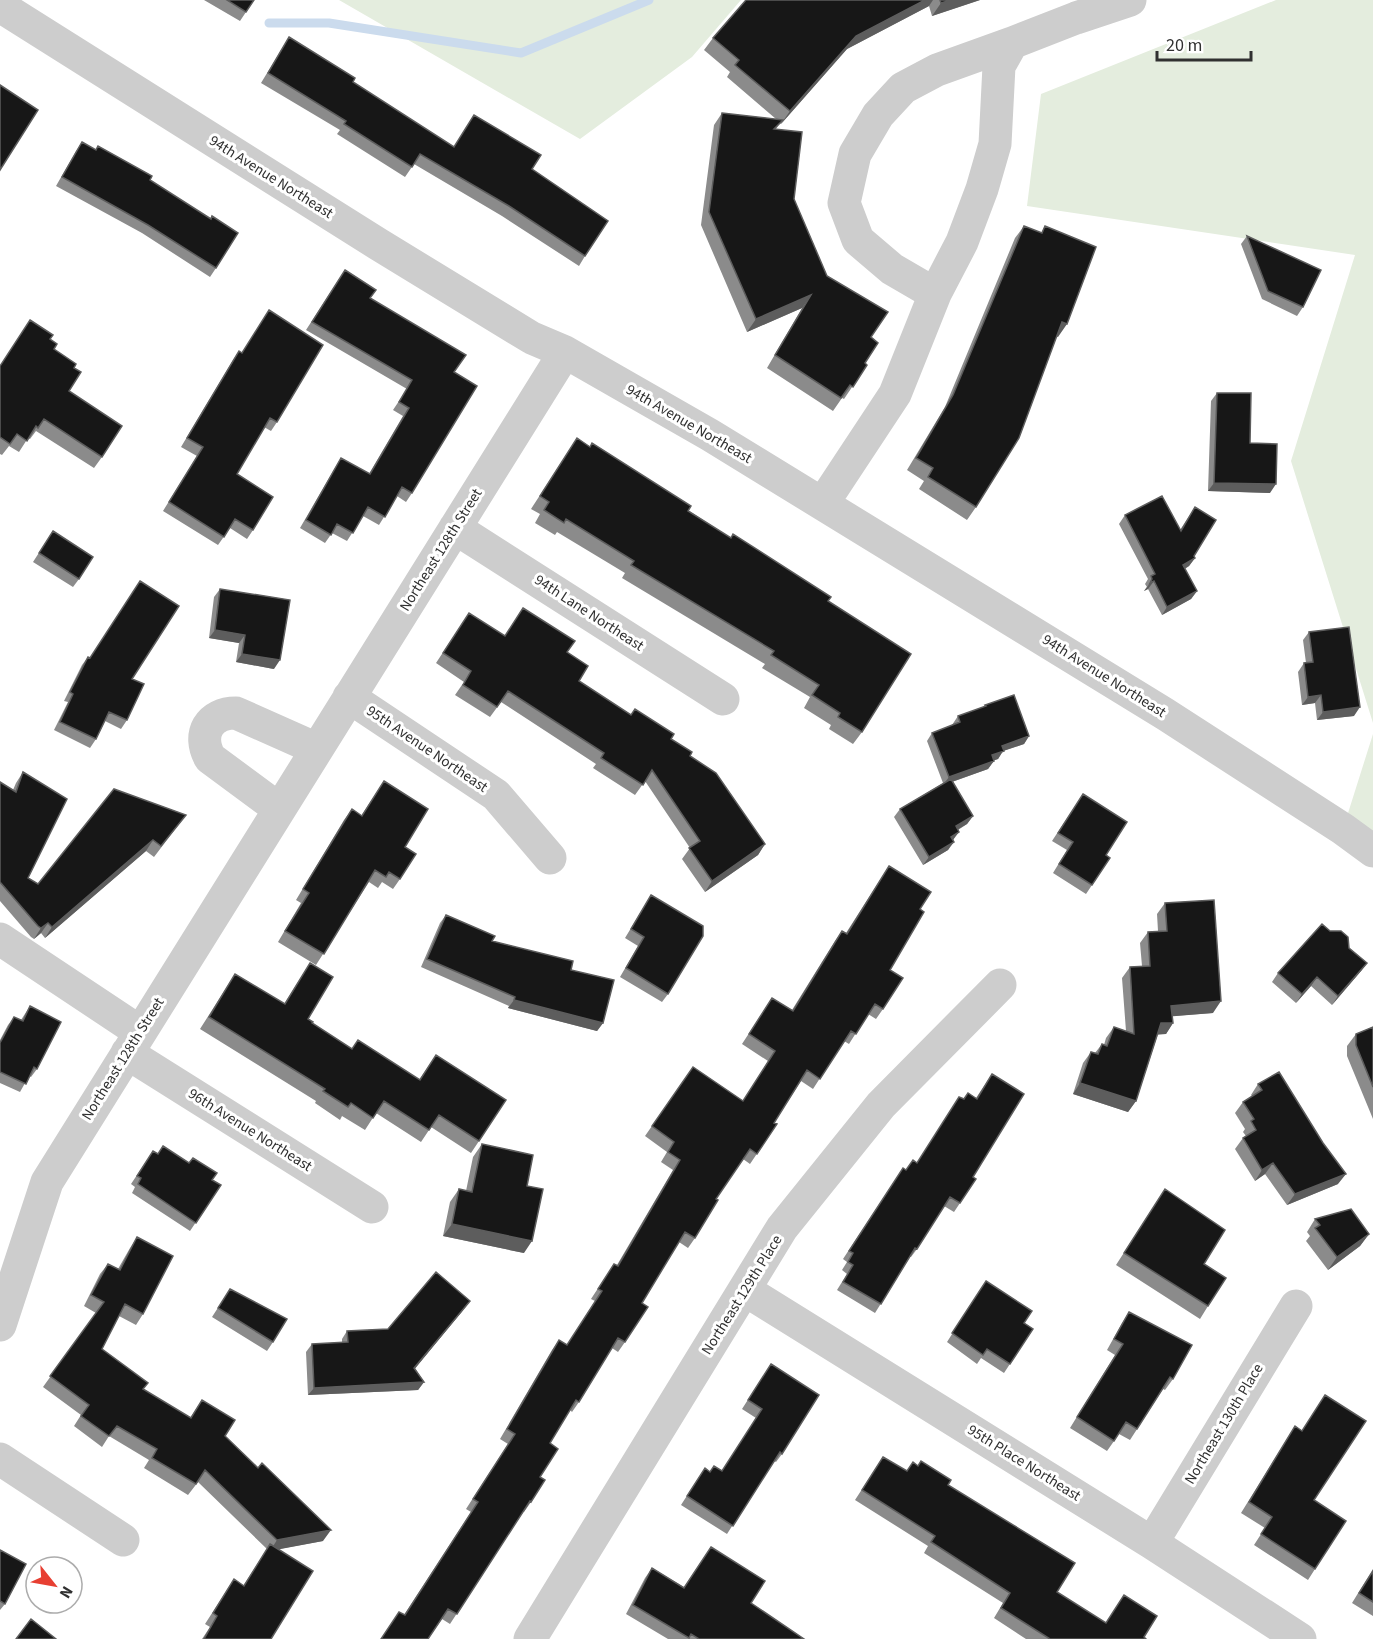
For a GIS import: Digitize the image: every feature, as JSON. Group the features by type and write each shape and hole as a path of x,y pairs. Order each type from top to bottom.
{"street":[{"path":"934,294 892,269 858,240 844,202 855,154 878,115 903,88 937,70 1130,0"},
{"name":"94th Avenue Northeast","path":"0,6 532,338 565,352 823,503 1165,714 1343,829 1373,851"},
{"path":"823,503 895,394 934,294 962,242 982,189 995,144 999,66 1012,43"},
{"name":"Northeast 128th Street","path":"0,1325 47,1182 565,352"},
{"name":"94th Lane Northeast","path":"455,528 723,699"},
{"name":"95th Avenue Northeast","path":"350,697 496,795 550,858"},
{"path":"279,809 210,758 205,749 204,739 211,722 218,716 236,713 317,749"},
{"name":"96th Avenue Northeast","path":"0,939 133,1043 372,1207"},
{"name":"Northeast 129th Place","path":"542,1635 783,1228 881,1106 1000,985"},
{"name":"95th Place Northeast","path":"745,1290 1152,1543 1300,1639"},
{"name":"Northeast 130th Place","path":"1152,1543 1296,1306"},
{"path":"0,1458 123,1540"}],"green space":[{"path":"339,0 741,0 692,57 580,139"},
{"path":"1276,0 1373,0 1373,723 1291,461 1355,255 1027,206 1041,94"},
{"path":"1373,734 1373,851 1343,829"}],"building":[{"path":"227,0 254,0 246,12"},
{"path":"746,0 925,0 856,36 790,111 735,65 739,60 713,38"},
{"path":"289,37 355,78 353,82 454,147 474,115 541,155 532,169 608,221 585,256 509,206 420,154 412,167 344,124 346,121 268,73"},
{"path":"0,85 38,110 0,170"},
{"path":"722,113 783,120 774,129 802,132 794,199 827,276 888,312 871,337 878,343 865,363 867,365 853,387 850,385 841,398 775,355 811,295 756,319 709,212"},
{"path":"82,142 96,150 98,146 152,176 150,180 211,219 212,216 238,233 216,268 148,225 62,177"},
{"path":"1024,226 1042,233 1045,226 1096,247 1067,324 1062,322 1019,438 976,507 928,477 933,468 916,458 953,395"},
{"path":"1247,236 1321,270 1303,307 1268,291"},
{"path":"345,270 376,290 370,298 466,355 454,372 477,386 412,493 402,487 385,517 368,507 353,533 337,524 331,535 306,520 341,458 370,474 409,408 399,402 412,380 312,322"},
{"path":"269,310 323,345 277,422 270,418 237,474 273,497 253,530 235,519 224,537 169,502 203,447 187,438 239,351 242,353"},
{"path":"30,320 53,335 50,339 57,344 54,349 76,364 74,368 81,372 69,391 122,426 102,457 44,419 38,428 36,426 27,441 17,434 10,444 0,437 0,366"},
{"path":"1217,393 1251,393 1250,443 1277,444 1276,484 1214,483"},
{"path":"577,438 590,447 592,443 691,506 688,511 731,538 733,534 831,597 828,601 911,654 862,732 838,717 840,713 812,695 819,685 771,655 774,651 631,565 634,561 566,519 564,523 544,510 549,502 540,496"},
{"path":"1162,496 1181,531 1195,507 1216,520 1194,556 1195,558 1183,565 1197,591 1167,607 1154,581 1150,583 1151,576 1155,574 1125,515"},
{"path":"53,531 93,557 79,579 39,553"},
{"path":"140,581 179,606 132,679 144,684 127,720 109,712 96,739 60,722 73,694 70,692 88,657 90,658"},
{"path":"220,589 290,600 280,660 242,654 245,635 215,630"},
{"path":"523,608 575,641 567,652 588,666 579,681 631,715 635,709 674,734 671,739 692,752 690,756 716,773 765,844 712,881 689,848 700,841 652,770 643,785 601,758 604,753 508,691 497,707 463,685 471,671 443,653 469,613 505,636"},
{"path":"1349,627 1360,707 1323,712 1321,695 1308,697 1304,663 1313,662 1309,632"},
{"path":"1014,695 1029,736 1002,746 1004,751 992,755 994,761 949,777 932,733 960,722 958,716"},
{"path":"23,772 67,799 28,878 38,884 114,789 186,815 161,846 153,840 52,927 48,923 41,928 0,882 0,782 16,792"},
{"path":"951,779 973,816 956,826 959,832 951,837 954,842 929,857 900,809"},
{"path":"384,781 428,809 405,847 416,854 400,879 389,872 386,877 375,870 324,954 285,931 309,893 303,889 352,809 362,816"},
{"path":"1083,794 1127,822 1106,855 1110,858 1092,885 1059,864 1073,842 1058,833"},
{"path":"889,866 931,892 920,909 924,912 890,970 903,978 883,1009 875,1004 856,1034 851,1031 820,1079 807,1070 774,1123 777,1124 757,1154 750,1149 716,1199 718,1200 695,1238 685,1232 642,1303 648,1307 625,1342 618,1338 579,1402 576,1400 550,1443 558,1449 540,1477 545,1480 457,1614 448,1609 428,1639 381,1639 399,1612 405,1615 478,1502 473,1499 515,1434 507,1429 559,1340 567,1345 602,1291 598,1289 614,1264 618,1266 680,1160 668,1152 674,1142 652,1126 693,1067 743,1101 775,1051 749,1034 772,998 793,1011 842,931 847,934"},
{"path":"651,895 703,926 703,936 668,994 626,968 644,937 631,929"},
{"path":"1214,900 1221,1001 1171,1006 1173,1023 1161,1023 1136,1101 1080,1083 1091,1052 1098,1054 1102,1044 1107,1046 1114,1027 1134,1034 1130,967 1150,966 1148,932 1167,931 1165,903"},
{"path":"446,915 495,936 492,941 573,961 571,970 614,980 603,1023 514,1000 515,997 427,959"},
{"path":"1322,924 1330,931 1341,931 1348,937 1349,948 1367,963 1338,996 1317,977 1302,994 1278,973"},
{"path":"310,963 333,977 308,1019 312,1023 352,1049 358,1040 420,1080 436,1055 506,1100 479,1141 439,1115 429,1130 384,1101 373,1118 351,1103 348,1107 323,1091 325,1089 209,1017 235,974 285,1004"},
{"path":"30,1006 61,1022 37,1069 34,1067 26,1084 0,1072 0,1043 14,1017 23,1021"},
{"path":"1373,1027 1373,1087 1356,1045 1356,1034"},
{"path":"1279,1072 1323,1143 1346,1174 1295,1194 1273,1163 1262,1170 1243,1138 1256,1130 1251,1121 1254,1119 1243,1102 1262,1090 1258,1084"},
{"path":"992,1074 1024,1094 973,1177 976,1179 960,1203 950,1197 881,1304 843,1282 853,1265 848,1262 853,1253 849,1251 903,1168 906,1170 913,1160 917,1163 959,1097 964,1099 968,1093 977,1099"},
{"path":"482,1144 533,1155 527,1186 543,1189 532,1241 452,1224 459,1189 472,1192"},
{"path":"163,1146 189,1163 193,1158 217,1173 212,1180 221,1185 196,1223 138,1184 141,1178 137,1176 153,1151 158,1154"},
{"path":"1165,1189 1225,1230 1204,1264 1226,1278 1208,1306 1124,1253"},
{"path":"1351,1209 1369,1234 1337,1257 1315,1228 1320,1225 1315,1219"},
{"path":"137,1237 173,1256 143,1314 125,1304 102,1349 148,1383 143,1389 191,1418 202,1400 235,1420 225,1436 258,1468 262,1463 331,1530 277,1540 205,1470 196,1484 152,1458 157,1449 117,1426 109,1436 81,1416 89,1405 50,1376 104,1302 91,1295 108,1264 120,1270"},
{"path":"436,1272 470,1301 414,1368 424,1382 314,1388 312,1344 348,1342 347,1331 388,1329"},
{"path":"986,1281 1032,1311 1024,1323 1033,1329 1010,1364 987,1349 983,1355 952,1333"},
{"path":"230,1289 287,1319 273,1342 218,1308"},
{"path":"1129,1312 1192,1345 1173,1379 1170,1377 1137,1429 1126,1422 1114,1441 1077,1417 1123,1344 1114,1339"},
{"path":"771,1364 819,1395 733,1526 687,1496 705,1468 710,1472 714,1466 722,1471 762,1409 748,1400"},
{"path":"1325,1395 1366,1421 1314,1500 1346,1521 1315,1569 1261,1534 1272,1517 1249,1502 1295,1426 1302,1431"},
{"path":"883,1457 907,1471 913,1462 918,1466 921,1461 951,1480 948,1485 1075,1563 1057,1592 1106,1623 1124,1595 1157,1616 1144,1637 1146,1639 1050,1639 1001,1608 1010,1593 931,1542 935,1536 862,1490"},
{"path":"270,1544 313,1571 271,1639 204,1639 217,1616 213,1613 234,1579 244,1586"},
{"path":"711,1547 765,1581 751,1603 804,1639 699,1639 691,1634 689,1638 633,1605 652,1568 684,1588"},
{"path":"0,1550 24,1563 24,1568 5,1604 0,1601"},
{"path":"1373,1571 1373,1602 1359,1593"},
{"path":"31,1619 56,1639 16,1639"}],"waterway":[{"path":"269,23 329,23 521,53 649,0"}]}
